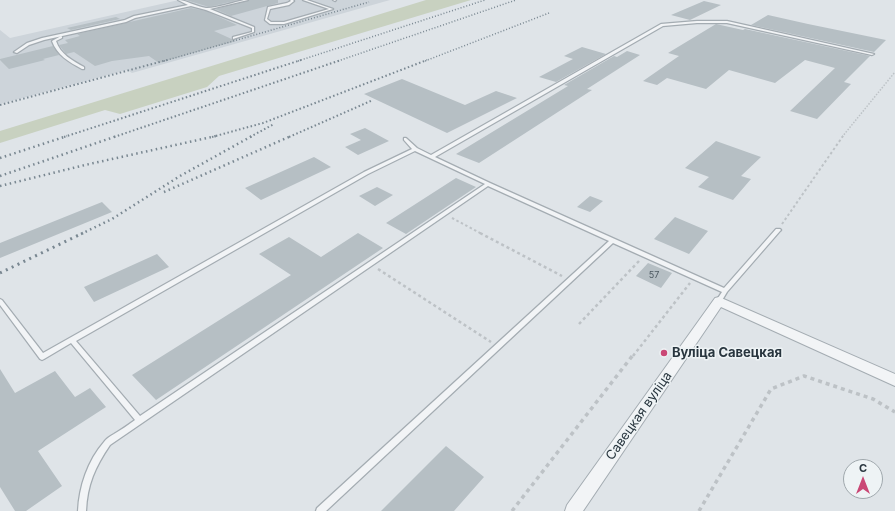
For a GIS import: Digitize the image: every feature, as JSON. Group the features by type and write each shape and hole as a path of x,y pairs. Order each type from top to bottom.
{"street":[{"path":"722,296 895,380"},
{"name":"Савецкая вуліца","path":"573,511 722,296"}],"lane":[{"path":"179,0 207,9 254,28 253,32 234,38"},
{"path":"207,9 247,0"},
{"path":"291,0 293,1 288,4 269,8 266,19 270,23 284,23 332,9 304,0"},
{"path":"16,52 28,44 43,39 191,5"},
{"path":"431,157 662,25 727,22 872,54"},
{"path":"64,35 54,41 56,46 68,59 83,68"},
{"path":"405,139 415,149 431,157 693,278 722,296 778,230"},
{"path":"0,301 42,357 366,173 415,149"},
{"path":"82,511 82,498 87,477 95,459 107,443 488,184"},
{"path":"320,511 612,241"},
{"path":"72,340 140,420"}],"path":[{"path":"778,230 846,132 895,72"},
{"path":"444,214 570,280"},
{"path":"579,324 644,255"},
{"path":"370,264 498,346"},
{"path":"512,511 693,278"},
{"path":"699,511 770,389 804,376 873,399 895,412"}],"shaded area":[{"path":"179,0 390,0 132,73 127,70 0,104 0,30 10,38"}],"green space":[{"path":"426,0 471,0 219,76 207,87 120,114 105,110 0,143 0,131"}],"building":[{"path":"186,0 238,0 209,7"},
{"path":"249,0 278,0 278,3 231,16 215,9"},
{"path":"704,1 721,5 690,20 671,15"},
{"path":"191,8 206,11 237,25 214,31 236,41 159,63 149,56 112,61 95,66 74,52 66,54 59,45 68,43 65,40 80,36 77,34"},
{"path":"768,15 886,40 874,52 751,25"},
{"path":"116,17 120,19 71,30 67,28"},
{"path":"716,24 870,56 844,82 851,84 817,119 790,111 835,68 805,60 775,83 729,70 706,89 667,78 657,85 643,81 679,56 668,53"},
{"path":"53,46 59,55 43,59 45,60 9,69 0,60 0,59"},
{"path":"582,47 606,54 556,82 539,77 573,59 564,56"},
{"path":"627,51 640,55 587,89 592,90 479,163 456,154 568,86 564,85 614,56 617,57"},
{"path":"402,79 465,105 496,91 517,98 447,133 364,94"},
{"path":"365,128 389,141 358,155 345,147 361,140 350,134"},
{"path":"716,141 761,157 741,176 751,179 733,200 698,187 709,177 685,168"},
{"path":"314,157 331,167 261,200 245,188"},
{"path":"456,178 476,187 406,234 386,223"},
{"path":"377,187 393,195 375,206 359,196"},
{"path":"590,196 603,201 590,212 577,207"},
{"path":"102,202 112,212 0,258 0,243"},
{"path":"675,217 708,231 689,254 654,239"},
{"path":"358,233 383,248 156,400 132,375 291,275 259,254 289,237 321,257"},
{"path":"157,254 169,267 94,302 84,287"},
{"path":"648,263 672,273 661,288 636,276"},
{"path":"0,369 15,393 55,371 75,397 90,388 106,407 38,451 62,486 26,511 15,511 0,487"},
{"path":"446,446 484,477 454,511 381,511"}],"railway":[{"path":"298,61 485,0"},
{"path":"338,61 516,0"},
{"path":"164,61 369,2"},
{"path":"425,61 549,13"},
{"path":"0,105 167,60"},
{"path":"64,137 301,60"},
{"path":"114,137 341,60"},
{"path":"214,136 263,123 427,60"},
{"path":"289,137 373,100"},
{"path":"250,137 274,124"},
{"path":"0,158 67,136"},
{"path":"0,176 117,136"},
{"path":"0,186 85,165 214,136"},
{"path":"81,234 112,219 180,176 252,136"},
{"path":"164,192 291,136"},
{"path":"0,273 83,233"}],"place":[{"name":"Вуліца Савецкая","path":"664,353"}]}
